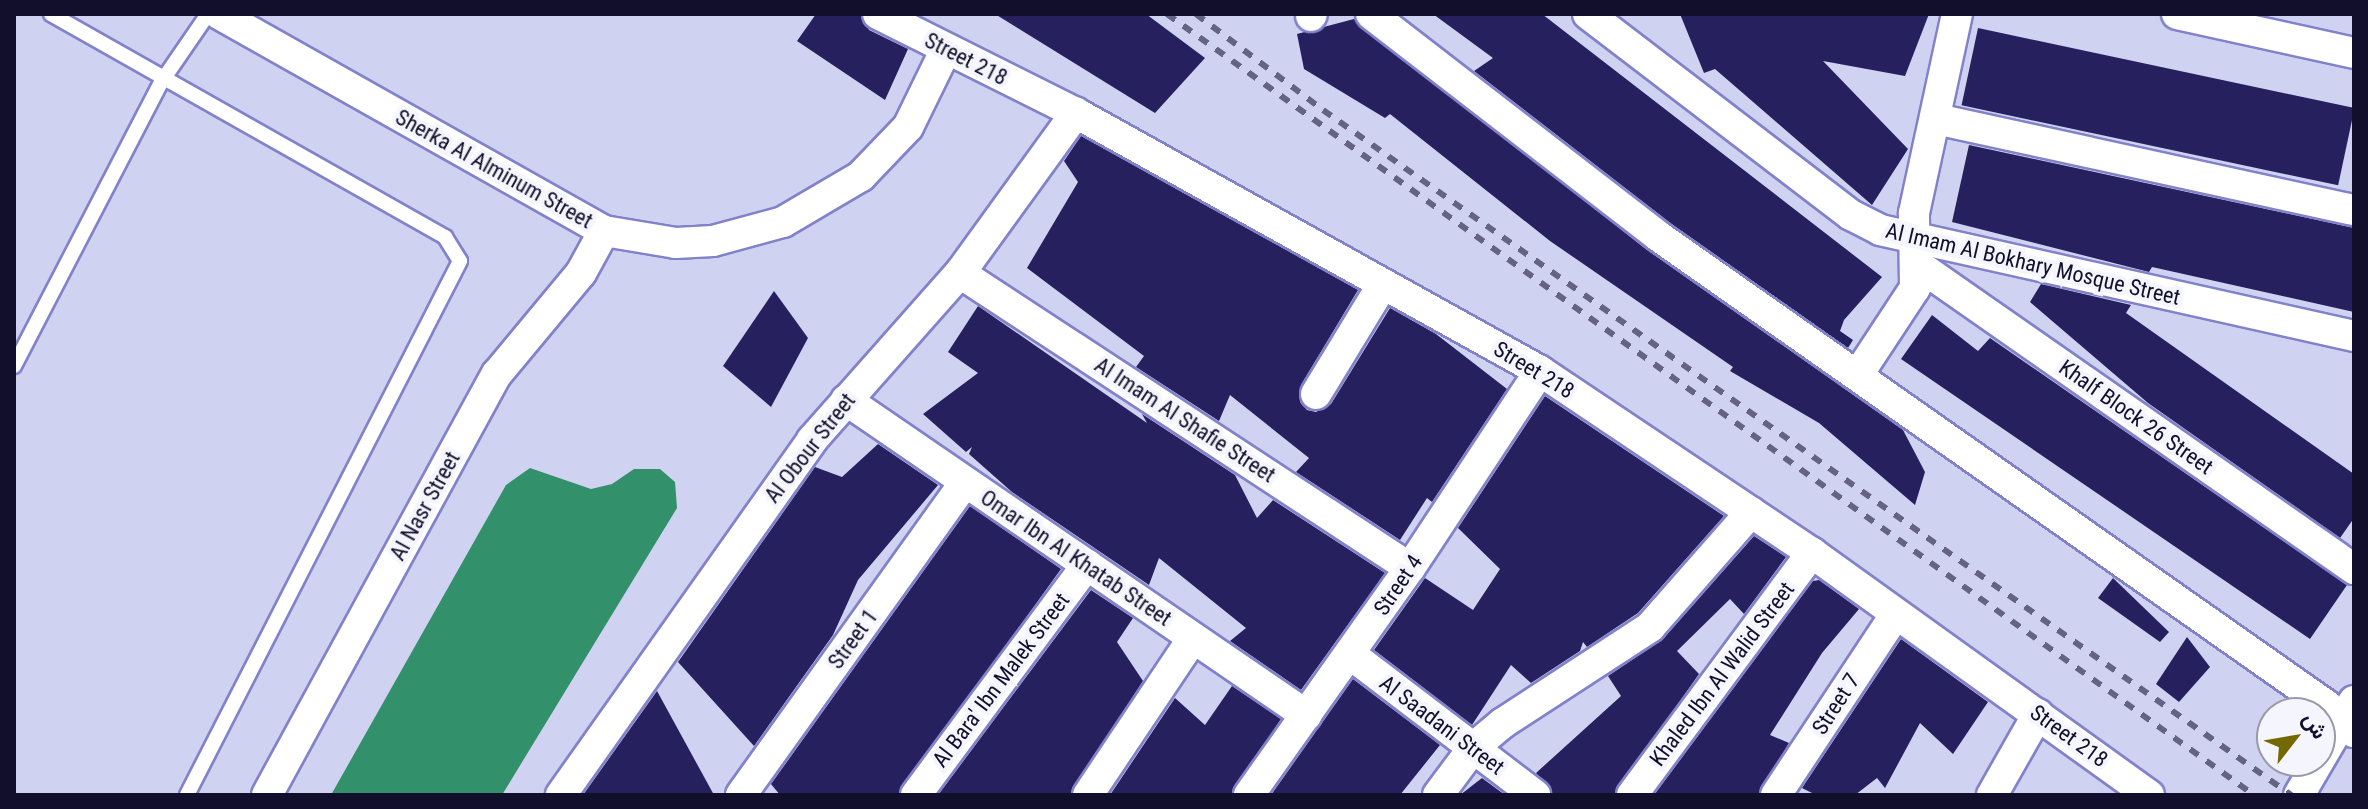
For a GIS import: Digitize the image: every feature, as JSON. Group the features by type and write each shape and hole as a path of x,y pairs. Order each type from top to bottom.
{"street":[{"name":"Sherka Al Alminum Street","path":"219,14 604,231 676,243 713,241 783,222 861,176 895,145 920,108 946,49"},
{"name":"Street 218","path":"878,14 1076,113 1540,371 1812,553 2149,795"},
{"path":"1371,14 1658,236 2351,718 2299,795"},
{"name":"Al Imam Al Bokhary Mosque Street","path":"1588,14 1851,215 1915,253 2354,336"},
{"path":"1859,373 1915,288 1915,253 1936,119 1957,14"},
{"path":"2177,14 2250,22 2354,53"},
{"name":"Al Obour Street","path":"561,795 812,440 960,273 1076,113"},
{"path":"1936,119 2354,210"},
{"name":"Al Nasr Street","path":"267,795 497,374 581,273 604,231"},
{"name":"Khalf Block 26 Street","path":"1915,253 2354,569"},
{"name":"Al Imam Al Shafie Street","path":"960,273 1410,568"},
{"path":"1316,394 1383,284"},
{"name":"Street 4","path":"1249,795 1410,568 1540,371"},
{"name":"Omar Ibn Al Khatab Street","path":"846,400 1306,715"},
{"name":"Street 1","path":"741,795 965,482"},
{"path":"1438,795 1473,748 1650,627 1751,512"},
{"name":"Khaled Ibn Al Walid Street","path":"1632,795 1812,553"},
{"name":"Al Bara' Ibn Malek Street","path":"916,795 1087,565"},
{"name":"Street 7","path":"1776,795 1896,614"},
{"path":"1088,795 1193,638"},
{"name":"Al Saadani Street","path":"1350,654 1535,795"},
{"path":"1992,795 2038,714"}],"lane":[{"path":"51,14 162,81 445,237 460,261 187,795"},
{"path":"14,366 20,340 162,81 208,14"}],"shaded area":[{"path":"530,468 591,489 612,484 634,469 660,469 675,482 677,508 502,795 331,795 506,485"}],"building":[{"path":"816,14 860,14 869,30 908,49 885,100 797,41"},
{"path":"995,14 1146,14 1205,58 1155,113"},
{"path":"1433,14 1542,14 1882,277 1844,320 1840,331 1853,340 1848,348 1669,222 1474,71 1493,58"},
{"path":"1680,14 1929,14 1905,76 1823,61 1908,149 1872,205 1715,69 1704,73"},
{"path":"1354,19 1647,250 1903,430 1925,472 1915,505 1819,423 1730,371 1733,367 1550,241 1390,114 1385,118 1304,69 1297,34"},
{"path":"1978,28 2354,108 2338,185 1962,105"},
{"path":"1081,136 1358,290 1301,385 1300,402 1307,410 1316,412 1331,404 1390,308 1436,334 1507,389 1432,502 1427,498 1400,540 1296,472 1309,458 1230,395 1219,421 1136,367 1144,356 1027,268 1078,182 1064,161"},
{"path":"1969,145 2354,228 2354,312 2152,267 2149,272 1952,222"},
{"path":"2041,284 2131,305 2126,313 2354,474 2354,518 2340,538 2148,403 2030,302"},
{"path":"774,291 808,338 771,407 723,366"},
{"path":"978,306 1147,423 1142,414 1235,475 1257,518 1273,500 1385,573 1301,690 1230,641 1246,628 1159,558 1149,585 1012,492 969,454 972,447 966,452 923,414 978,373 948,352"},
{"path":"1932,315 1978,351 1990,338 2347,585 2310,639 1901,359"},
{"path":"1545,396 1724,516 1638,613 1587,647 1583,642 1580,651 1531,683 1511,665 1472,725 1374,650 1425,578 1473,610 1500,569 1458,528"},
{"path":"878,444 938,485 858,580 833,635 754,746 678,662 815,467 842,477"},
{"path":"970,506 1061,569 898,795 780,795 771,784"},
{"path":"1754,536 1786,557 1744,614 1730,599 1677,651 1699,674 1614,795 1553,795 1536,773 1621,696 1608,676 1663,639"},
{"path":"2113,578 2169,632 2160,642 2098,598"},
{"path":"1819,580 1859,609 1822,653 1770,735 1789,743 1758,795 1654,795 1813,581"},
{"path":"1091,590 1133,618 1117,642 1143,681 1070,795 938,795"},
{"path":"2187,637 2210,667 2179,702 2156,684"},
{"path":"1901,639 1988,702 1953,754 1920,723 1885,788 1877,778 1855,795 1816,795 1802,788"},
{"path":"1353,679 1440,745 1400,795 1271,795"},
{"path":"1232,686 1281,719 1231,795 1110,795 1175,698 1205,725"},
{"path":"657,691 714,795 583,795"},
{"path":"1482,778 1505,795 1460,795"}],"railway":[{"path":"1167,14 2254,795"},
{"path":"1196,14 1323,110 2291,795"}]}
